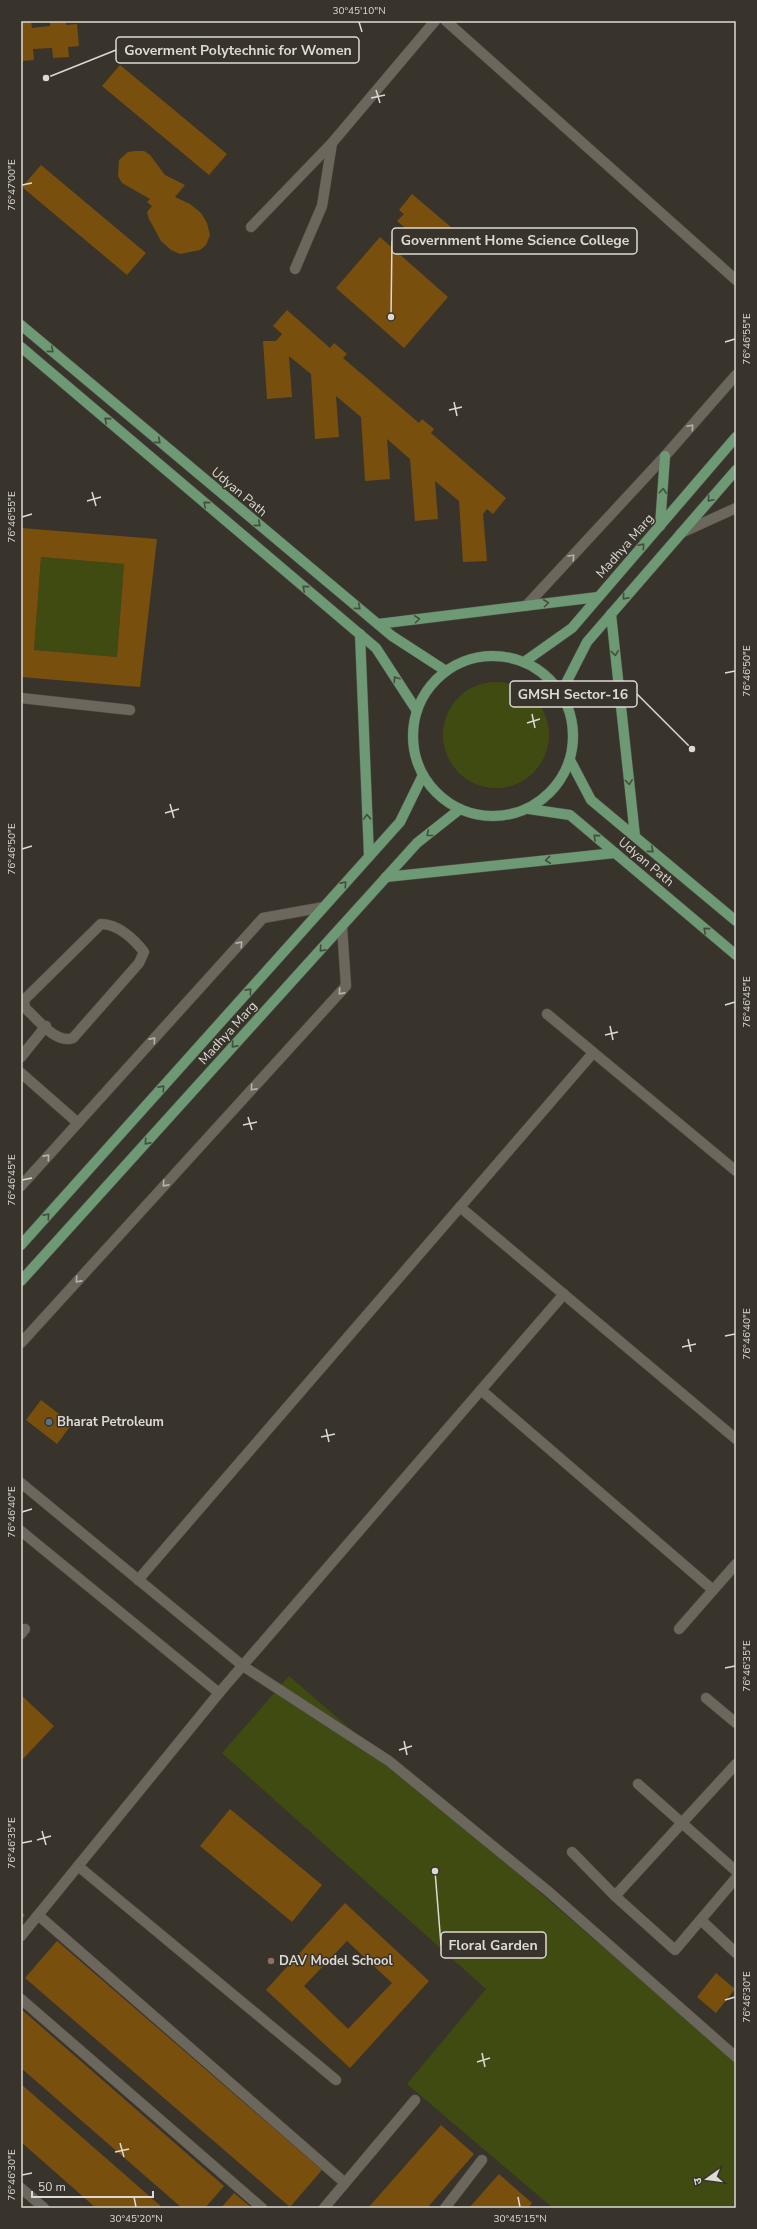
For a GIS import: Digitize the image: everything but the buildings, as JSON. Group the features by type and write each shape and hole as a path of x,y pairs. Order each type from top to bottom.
{"main road":[{"name":"Udyan Path","path":"21,325 392,636 446,671"},
{"path":"21,347 376,648 417,711"},
{"name":"Madhya Marg","path":"524,662 572,628 736,437"},
{"path":"660,526 665,456"},
{"path":"561,693 586,642 736,470"},
{"path":"378,624 598,597"},
{"path":"611,614 635,836"},
{"path":"360,634 369,856"},
{"path":"491,656 508,657 534,666 552,681 561,693 573,723 573,745 566,771 543,800 529,809 519,813 484,816 460,809 435,792 423,775 414,747 413,733 417,711 422,699 439,677 446,671 467,660 491,656"},
{"name":"Udyan Path","path":"570,760 591,800 736,921"},
{"name":"Madhya Marg","path":"21,1245 400,822 423,775"},
{"name":"Madhya Marg","path":"21,1281 417,843 460,809"},
{"name":"Udyan Path","path":"529,809 570,815 736,955"},
{"path":"386,878 615,853"}],"street":[{"path":"251,227 332,143 435,21"},
{"path":"446,21 736,280"},
{"path":"295,269 322,206 332,143"},
{"path":"526,606 665,456 736,375"},
{"path":"681,533 736,508"},
{"path":"21,698 130,710"},
{"path":"21,1186 263,918 324,907"},
{"path":"101,924 110,924 139,946 144,952 139,963 73,1038 66,1040 56,1037 46,1026 25,1008 24,1000 93,929 101,924"},
{"path":"21,1342 346,986 342,927"},
{"path":"547,1014 736,1171"},
{"path":"21,1057 46,1026"},
{"path":"138,1580 593,1053"},
{"path":"21,1073 78,1123"},
{"path":"460,1207 736,1439"},
{"path":"21,1936 220,1693 564,1294"},
{"path":"481,1390 713,1590"},
{"path":"21,1483 243,1666 389,1761 549,1892 736,2057"},
{"path":"21,1531 220,1693"},
{"path":"680,1629 736,1564"},
{"path":"706,1698 736,1723"},
{"path":"615,1896 736,1764"},
{"path":"638,1784 736,1870"},
{"path":"572,1852 615,1896 675,1950 736,1878"},
{"path":"78,1866 336,2080"},
{"path":"38,1915 345,2183"},
{"path":"701,1920 736,1953"},
{"path":"21,1999 262,2208"},
{"path":"324,2208 415,2100"},
{"path":"445,2208 482,2160"},
{"path":"21,2188 44,2208"}],"green space":[{"path":"41,557 124,564 117,657 34,650"},
{"path":"496,682 516,686 533,698 545,715 549,735 545,755 533,772 516,784 496,788 476,784 459,772 447,755 443,735 447,715 459,698 476,686"},
{"path":"289,1676 736,2062 736,2208 553,2208 407,2084 486,1989 222,1753"}],"place":[{"name":"Goverment Polytechnic for Women","path":"46,78"},
{"name":"Government Home Science College","path":"391,317"},
{"name":"GMSH Sector-16","path":"692,749"},
{"name":"Bharat Petroleum","path":"49,1422"},
{"name":"Floral Garden","path":"435,1871"},
{"name":"DAV Model School","path":"271,1961"}]}
